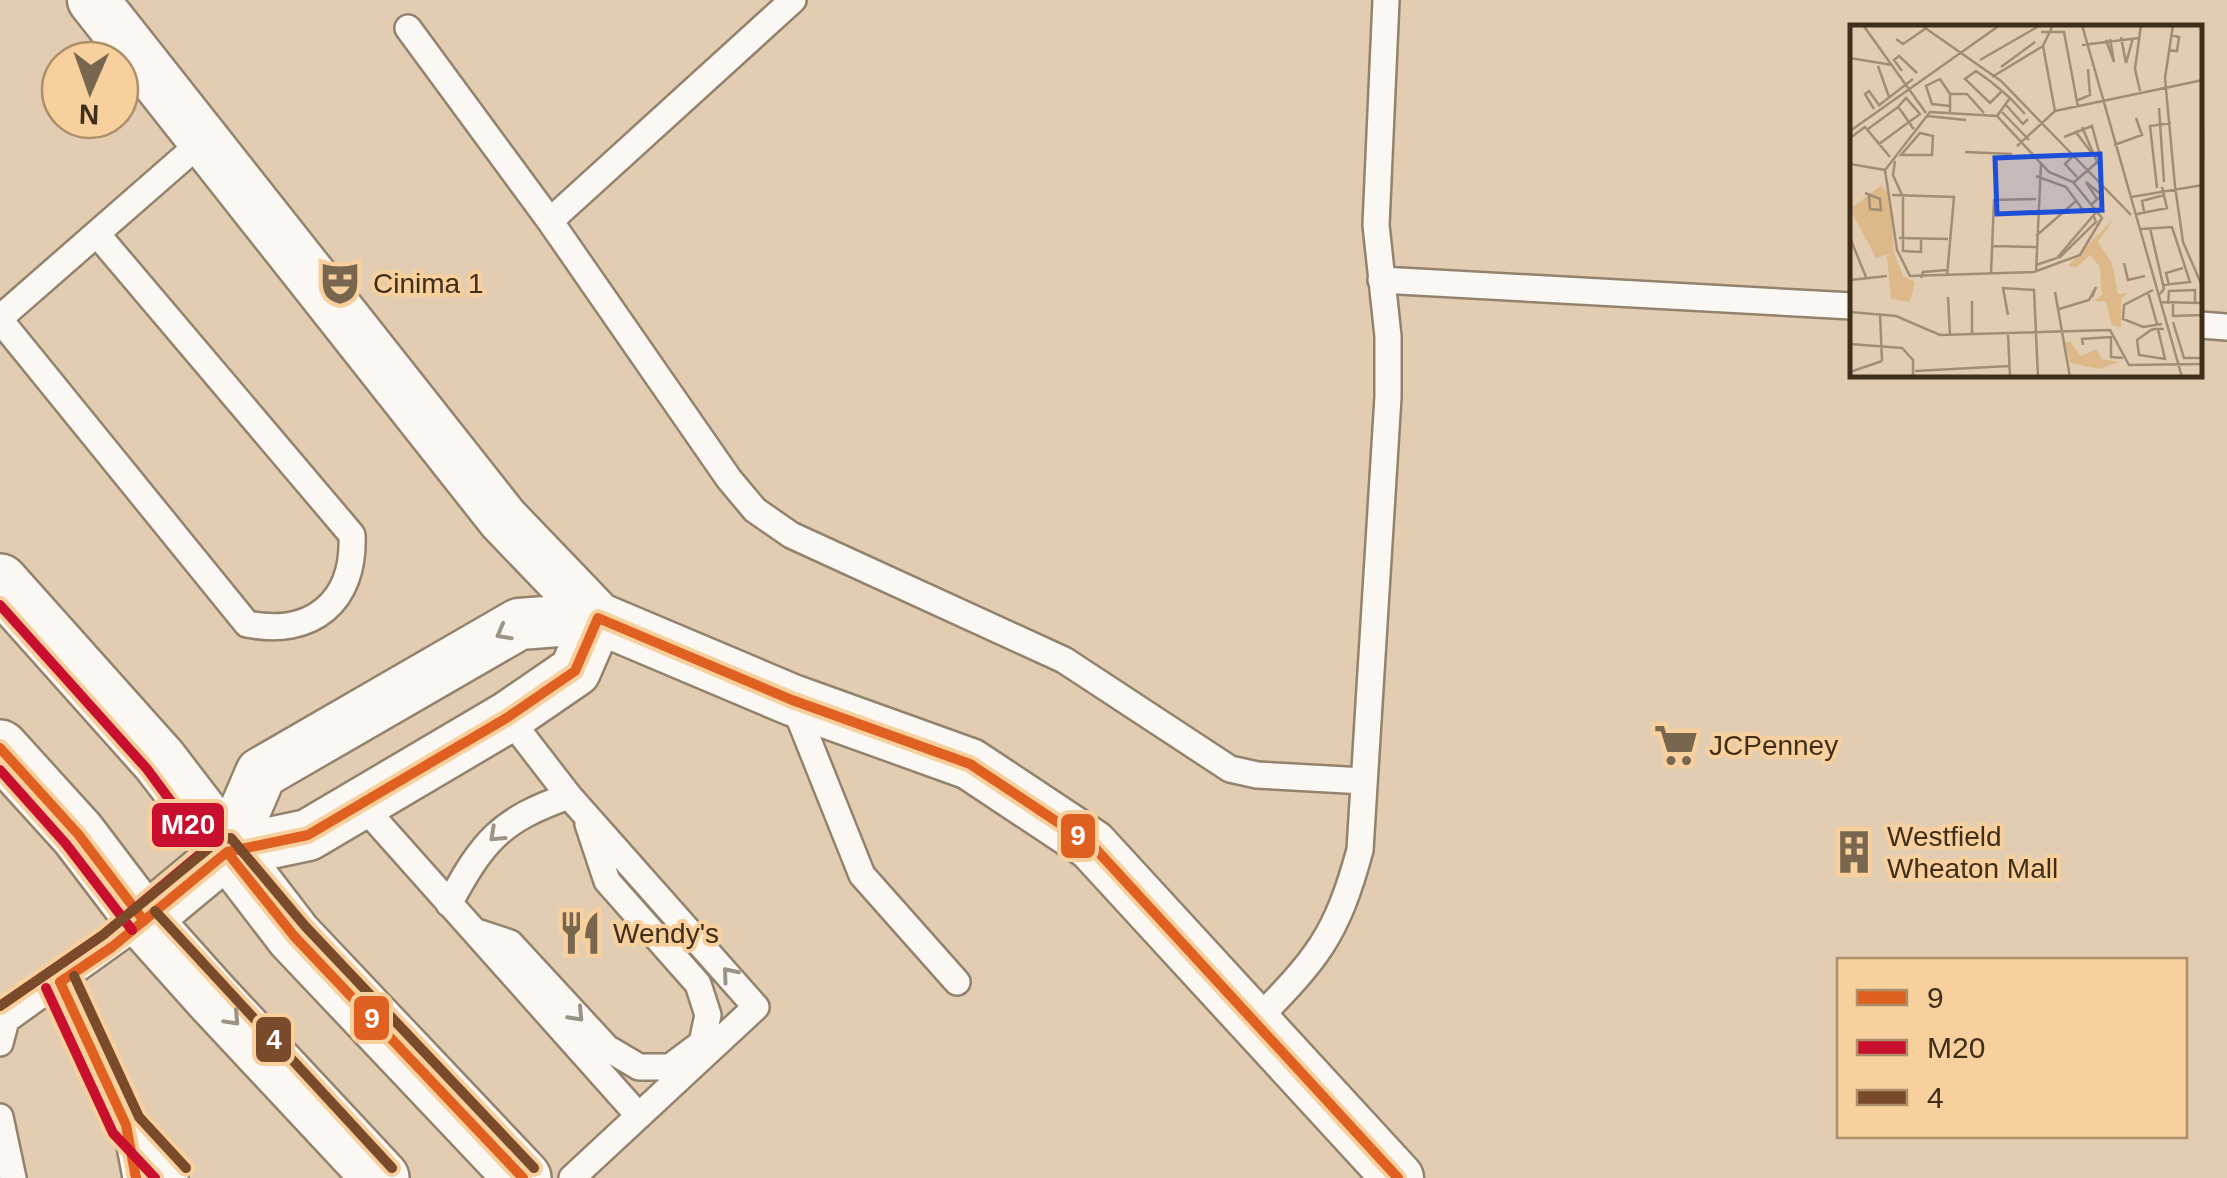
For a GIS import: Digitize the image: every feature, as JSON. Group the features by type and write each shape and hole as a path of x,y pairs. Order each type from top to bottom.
{"main road":[{"path":"0,582 159,760 294,936 523,1178"},
{"path":"0,748 78,834 144,920 381,1178"}],"street":[{"path":"99,2 504,520 598,618 792,700 970,764 1092,845 1398,1178"},
{"path":"226,852 308,835 508,717 576,670 598,618"},
{"path":"144,920 226,852 261,773 519,624 598,618"}],"lane":[{"path":"550,220 793,0"},
{"path":"1255,1022 1316,959 1344,910 1360,850 1388,397 1377,161 1386,0"},
{"path":"408,28 550,220 729,480 756,510 791,535 1064,660 1230,768 1258,775 1364,781"},
{"path":"97,234 352,535 353,559 347,582 316,617 270,628 247,624 0,319 206,138"},
{"path":"1381,280 1850,306"},
{"path":"2202,325 2227,327"},
{"path":"792,700 862,874 957,982"},
{"path":"508,717 577,805 756,1007 572,1178"},
{"path":"361,804 639,1116"},
{"path":"449,904 476,854 520,813 577,805"},
{"path":"478,932 510,943 607,1048 640,1068 670,1067 702,1043 708,1014 698,984 607,881 577,805"},
{"path":"0,1042 6,1020 144,920"},
{"path":"60,982 126,1124 136,1178"},
{"path":"0,1117 13,1178"},
{"path":"126,1124 175,1178"}],"transit line":[{"name":"M20","path":"0,605 147,769 206,849 103,935 0,1006"},
{"name":"9","path":"136,1178 126,1125 60,982 112,947 227,852 308,835 508,717 575,671 598,618 792,700 970,764 1092,845 1398,1178"},
{"name":"9","path":"0,748 78,834 144,921"},
{"name":"M20","path":"0,770 66,844 132,930"},
{"name":"4","path":"0,1006 103,935 219,840 231,838 305,926 534,1168"},
{"name":"9","path":"227,852 294,936 523,1178"},
{"name":"4","path":"155,911 392,1168"},
{"name":"4","path":"74,976 139,1117 186,1168"},
{"name":"M20","path":"46,988 113,1133 155,1178"}],"place":[{"name":"Cinima 1","path":"340,283"},
{"name":"JCPenney","path":"1676,745"},
{"name":"Westfield Wheaton Mall","path":"1854,852"},
{"name":"Wendy's","path":"580,933"}]}
